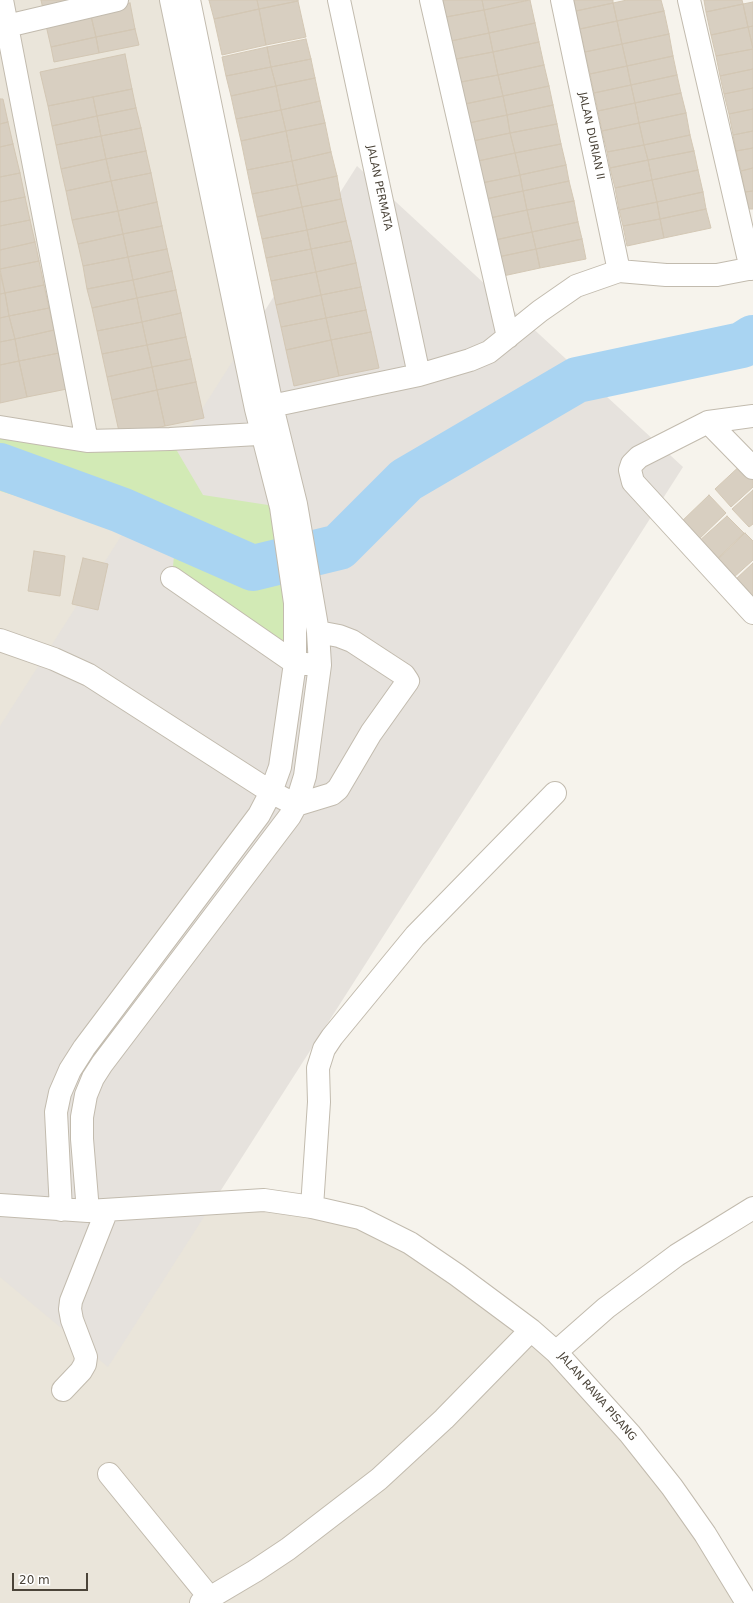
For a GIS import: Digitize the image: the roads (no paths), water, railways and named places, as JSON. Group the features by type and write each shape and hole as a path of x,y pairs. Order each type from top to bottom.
{"street":[{"path":"2,0 87,440"},
{"path":"7,26 117,0"},
{"path":"63,1390 81,1371 85,1364 86,1357 72,1320 70,1309 97,1210 82,1139 82,1117 86,1095 93,1078 102,1064 279,833 296,805 305,776 320,665 318,632 304,602 289,506 270,434 171,0"},
{"path":"189,0 264,408"},
{"name":"JALAN PERMATA","path":"339,0 419,375"},
{"path":"431,0 508,337"},
{"name":"JALAN DURIAN II","path":"562,0 619,271"},
{"path":"264,408 419,375 470,360 489,352 540,311 576,286 619,271 666,275 717,275 752,268 689,0"},
{"path":"753,416 708,422 639,457 632,464 630,470 633,482 753,613"},
{"path":"708,422 753,468"},
{"path":"0,427 87,440 170,439 270,434"},
{"path":"172,578 295,663 320,665"},
{"path":"62,1210 56,1112 60,1093 70,1070 84,1048 259,815 271,792 280,767 304,602"},
{"path":"0,640 54,659 89,675 271,792 296,805 332,794 338,789 371,733 408,681 404,675 352,641 339,636 318,632"},
{"path":"312,1207 319,1102 318,1068 324,1049 332,1037 415,936 555,793"},
{"path":"56,1112 82,1117"},
{"path":"0,1205 62,1210 97,1210 264,1200 312,1207 360,1218 410,1243 457,1275 531,1330 556,1352"},
{"name":"JALAN RAWA PISANG","path":"747,1603 705,1534 672,1487 630,1434 556,1352 606,1308 677,1255 753,1208"},
{"path":"109,1474 206,1600 255,1572 288,1549 379,1479 444,1419 531,1330"}],"waterway":[{"path":"0,466 121,510 253,568 339,547 406,480 577,380 742,345 753,338"}]}
